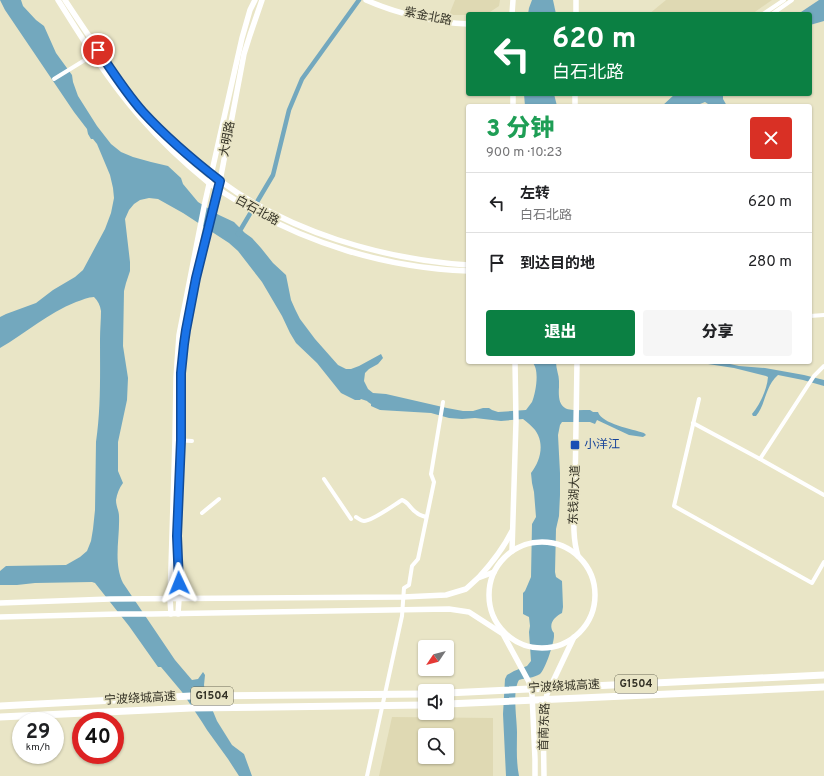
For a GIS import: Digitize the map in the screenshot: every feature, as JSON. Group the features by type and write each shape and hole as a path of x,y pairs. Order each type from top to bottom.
{"highway":[{"name":"宁波绕城高速","path":"454,693 824,675"},
{"name":"宁波绕城高速","path":"454,704 824,687"},
{"name":"宁波绕城高速","path":"0,706 191,696 418,694"},
{"name":"宁波绕城高速","path":"0,717 191,708 418,705"}],"main road":[{"name":"白石北路","path":"58,0 93,55 139,116 177,155 218,189 245,206 284,227 322,242 361,254 410,266 466,271"},
{"name":"白石北路","path":"66,0 124,89 143,112 220,181 266,210 321,234 361,247 417,259 466,265"},
{"name":"大明路","path":"178,614 180,599 177,536 178,440 176,378 179,335 205,202 242,38 250,10 255,0"},
{"name":"大明路","path":"172,614 170,599 181,373 186,330 196,278 220,181 244,54 262,0"},
{"path":"512,12 513,0"},
{"path":"576,0 576,12"},
{"name":"紫金北路","path":"367,1 401,13 466,24"},
{"path":"512,551 516,421 515,364"},
{"name":"东钱湖大道","path":"577,364 575,496 573,528 578,556"},
{"path":"0,603 110,599 403,597 446,595 466,589 478,578 506,544 513,529"},
{"path":"0,617 449,608 469,612 503,634 524,647 540,649 557,646 574,637 594,612 597,596 594,578 578,556 562,545 546,541 527,543 512,551 502,560 494,572 488,592 490,612 503,634"},
{"path":"478,578 494,572"},
{"name":"首南东路","path":"503,634 529,682 532,694 535,759 534,776"},
{"name":"首南东路","path":"544,776 543,714 547,694 574,637"}],"street":[{"path":"767,12 784,0"},
{"path":"775,12 792,0"},
{"path":"54,79 93,55"},
{"path":"812,316 824,314"},
{"path":"760,459 814,376 824,366"},
{"path":"700,399 674,506 812,583 824,562"},
{"path":"367,776 403,610 404,588 409,585 412,566 418,559 434,482 431,474 443,402"},
{"path":"693,424 824,495"},
{"path":"178,440 192,442"},
{"path":"324,479 351,519"},
{"path":"202,513 219,499"},
{"path":"356,516 360,520 364,521 371,519 402,500 406,501 417,513 426,517"}],"shaded area":[{"path":"455,0 500,0 499,6 490,12 466,12 466,15 449,15"},
{"path":"666,0 772,0 755,12 651,12"},
{"path":"392,717 418,717 418,720 454,720 454,718 493,718 493,776 379,776"}],"water":[{"path":"0,0 21,0 23,6 44,26 56,53 72,75 78,96 97,126 111,144 121,152 133,157 168,166 181,178 183,184 198,202 234,222 252,238 273,263 286,275 291,300 300,319 338,365 346,369 351,369 381,354 383,358 378,364 365,373 364,381 368,389 373,393 386,394 463,411 473,411 483,408 489,408 498,412 526,410 532,402 536,387 537,375 533,364 556,364 559,379 560,402 566,409 590,410 593,412 598,412 605,420 611,423 644,433 646,435 643,437 629,435 597,420 595,424 590,422 562,422 560,425 558,435 560,495 559,516 556,529 555,572 556,577 562,581 563,607 562,613 555,618 551,624 554,639 542,672 535,676 519,680 517,685 515,705 519,776 506,776 503,714 505,679 507,675 527,666 531,661 529,617 523,614 523,593 531,577 532,524 536,517 531,473 536,465 541,450 537,432 523,419 501,421 475,418 462,419 449,418 431,413 380,410 371,406 371,404 367,401 361,399 355,400 341,393 317,363 296,343 262,282 238,251 229,243 183,213 158,199 149,198 140,200 129,210 125,219 130,271 124,291 123,346 128,378 127,400 118,442 118,471 123,483 118,491 116,500 119,512 118,567 123,583 175,660 192,680 198,679 203,672 205,675 205,692 217,721 232,745 244,754 252,776 239,776 182,692 161,667 158,667 129,626 95,583 35,583 0,585 0,571 6,566 66,565 87,551 91,541 95,510 96,442 100,390 101,311 99,303 94,297 76,302 47,317 0,348 0,317 36,303 83,270 105,229 111,213 114,198 110,175 97,144 93,139 91,139 87,129 5,10"},
{"path":"532,0 553,0 556,12 528,12"},
{"path":"819,0 824,0 824,21 812,24 812,12 801,12"},
{"path":"524,96 554,96 556,104 525,104"},
{"path":"673,96 723,96 726,104 708,104 705,102 700,104 664,104"},
{"path":"708,364 730,364 765,368 804,375 824,380 824,386 778,375 770,384 762,406 756,416 753,416 752,414 765,392 768,377 734,368"}],"waterway":[{"path":"238,234 273,175 289,110 302,79 359,0"}],"place":[{"name":"小洋江","path":"575,445"}],"route":[{"path":"98,50 124,89 143,112 192,158 220,181 196,278 186,330 181,373 181,440 177,536 179,583"}]}
